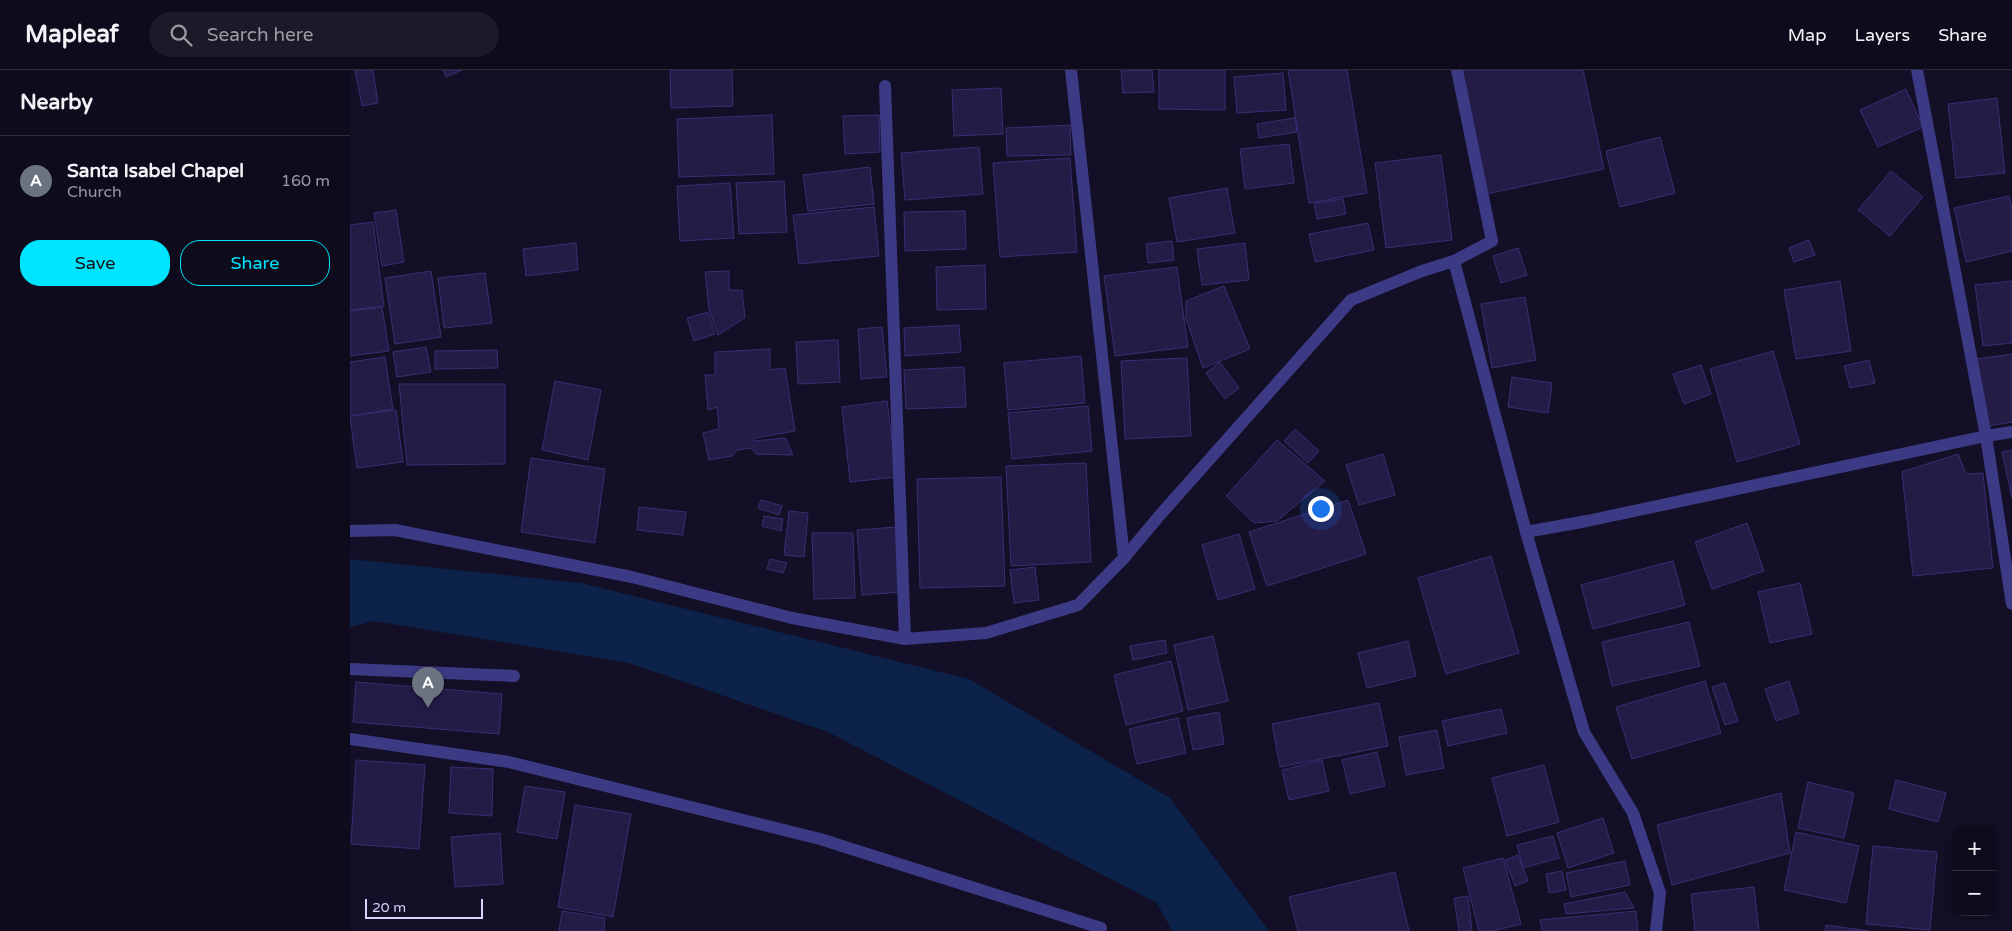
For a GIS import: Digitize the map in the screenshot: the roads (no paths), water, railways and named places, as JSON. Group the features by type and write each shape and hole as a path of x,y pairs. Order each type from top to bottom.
{"street":[{"path":"1071,70 1124,558"},
{"path":"350,531 395,530 632,577 792,618 905,639 986,633 1078,605 1124,558 1351,300 1422,271 1454,261 1492,241 1456,70"},
{"path":"1917,70 1986,436 2012,604"},
{"path":"885,86 905,639"},
{"path":"1454,261 1526,532 1584,732 1633,812 1660,893 1656,931"},
{"path":"1526,532 1587,521 2012,432"},
{"path":"350,670 514,676"},
{"path":"350,739 509,762 810,837 1101,928"}],"water":[{"path":"350,559 581,583 969,679 1170,798 1269,931 1172,931 1157,903 828,732 629,663 374,621 350,627"}],"place":[{"name":"Santa Isabel Chapel","path":"428,708"}]}
